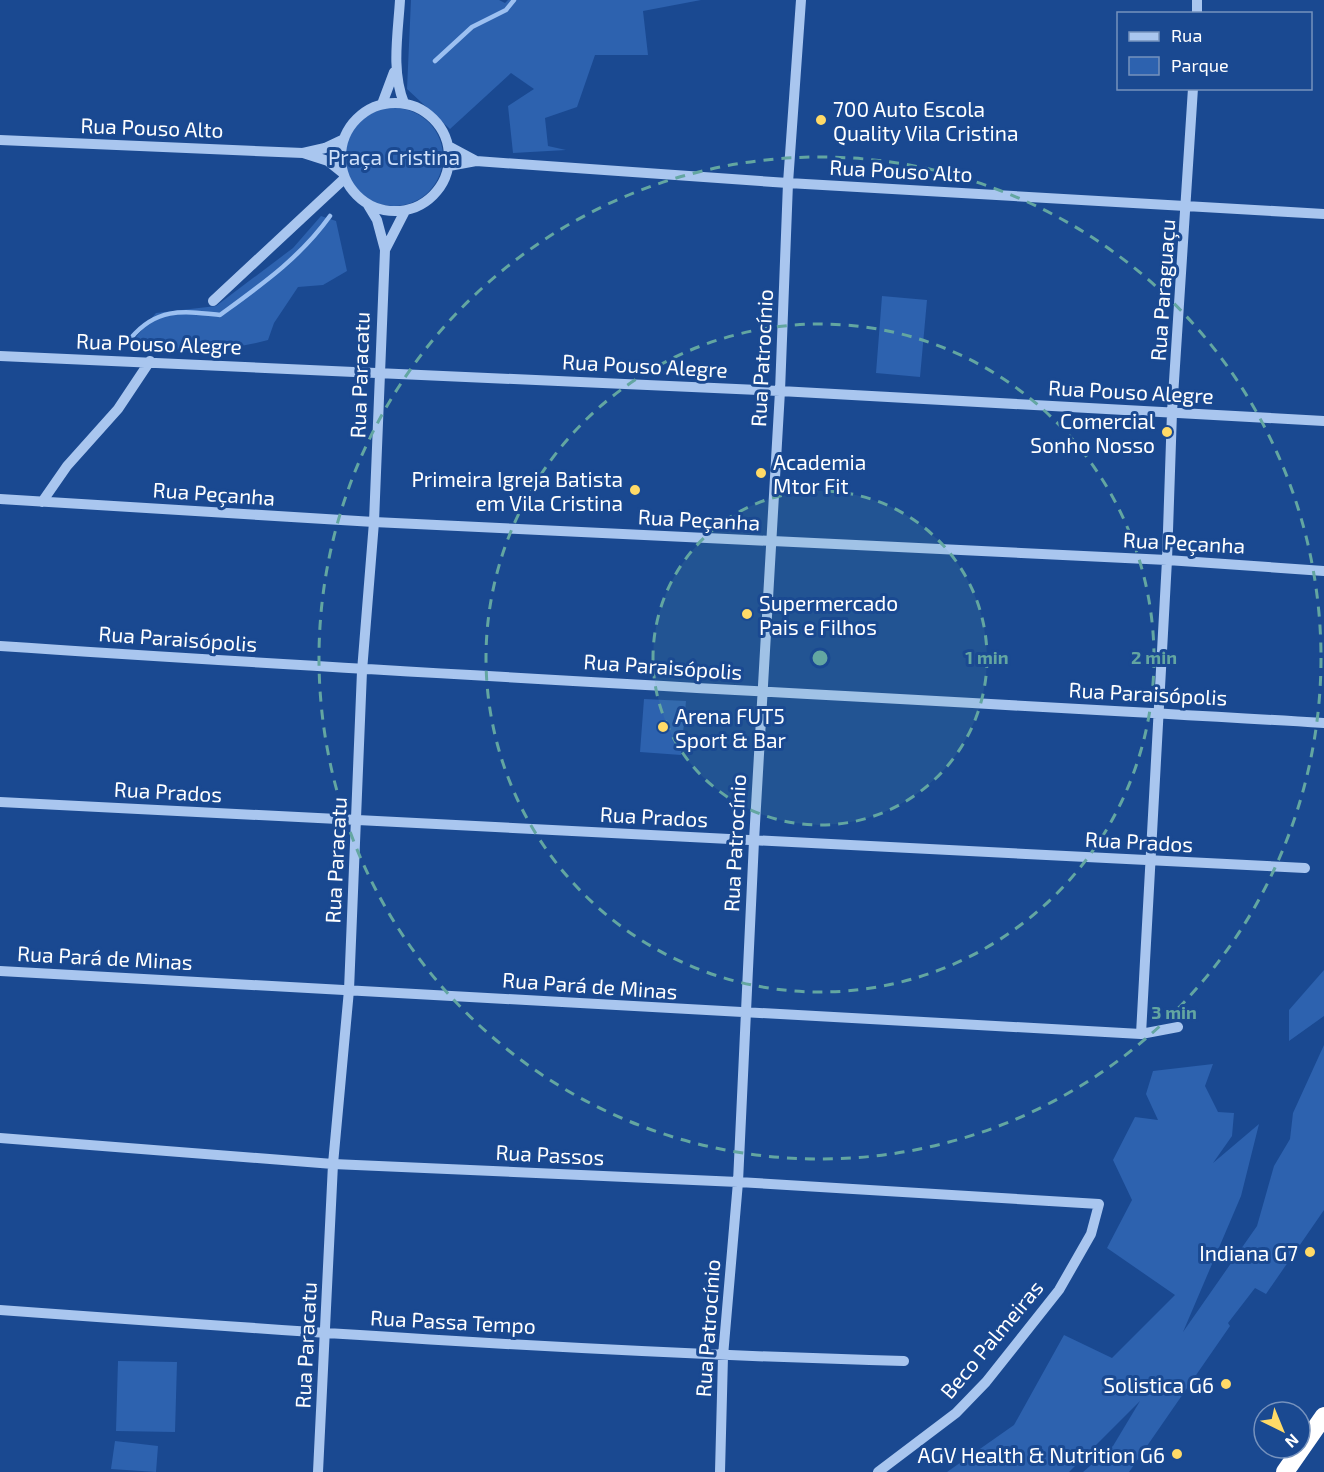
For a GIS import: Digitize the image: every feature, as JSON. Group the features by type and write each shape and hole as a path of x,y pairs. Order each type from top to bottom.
{"highway":[{"path":"1285,1472 1324,1416"}],"street":[{"path":"400,0 396,63 398,85 404,104"},
{"name":"Rua Patrocínio","path":"720,1472 723,1356 738,1182 754,841 780,391 788,183 801,0"},
{"path":"382,104 396,63"},
{"name":"Rua Paraguaçu","path":"1141,1034 1152,862 1172,412 1193,90"},
{"path":"382,104 404,104 420,109 434,118 444,132 448,146 449,166 439,190 423,203 405,211 386,211 368,205 350,189 344,176 341,156 344,139 358,117 382,104"},
{"name":"Rua Pouso Alto","path":"0,140 303,153 325,148 344,139"},
{"name":"Rua Pouso Alto","path":"448,146 476,161"},
{"name":"Rua Pouso Alto","path":"303,153 328,161 344,176"},
{"name":"Rua Pouso Alto","path":"449,166 476,161 788,183 1324,214"},
{"path":"213,301 344,176"},
{"name":"Rua Paracatu","path":"318,1472 333,1164 349,990 362,671 374,522 378,372 385,250 377,220 368,205"},
{"name":"Rua Paracatu","path":"385,250 405,211"},
{"name":"Rua Pouso Alegre","path":"0,356 780,391 1324,421"},
{"path":"42,502 67,466 118,409 150,361"},
{"name":"Rua Peçanha","path":"0,499 374,522 1167,560 1324,571"},
{"name":"Rua Paraisópolis","path":"0,646 362,671 607,681 762,692 1324,723"},
{"name":"Rua Prados","path":"0,802 1305,868"},
{"name":"Rua Pará de Minas","path":"0,971 745,1014 1141,1034 1178,1027"},
{"name":"Rua Passos","path":"0,1138 333,1164 738,1182 1099,1204"},
{"name":"Beco Palmeiras","path":"878,1472 956,1413 986,1383 1059,1290 1091,1234 1099,1204"},
{"name":"Rua Passa Tempo","path":"0,1310 326,1333 723,1356 904,1361"}],"green space":[{"path":"411,0 499,0 505,3 508,0 701,0 643,11 648,55 595,55 577,107 545,118 548,146 566,150 513,153 508,106 534,89 511,73 450,129 407,89"},
{"name":"Praça Cristina","path":"394,108 413,111 429,122 440,138 443,157 440,176 429,192 413,203 394,206 375,203 359,192 348,176 345,157 348,138 359,122 375,111"},
{"path":"321,216 336,221 347,271 323,285 298,287 274,323 268,340 234,347 200,350 149,346 132,342 156,313 216,306 293,248"},
{"path":"882,296 927,300 920,377 876,373"},
{"name":"Arena FUT5 Sport & Bar","path":"644,699 686,701 681,755 640,752"},
{"path":"1324,970 1324,1016 1289,1041 1289,1010"},
{"path":"1324,1045 1324,1210 1266,1294 1255,1288 1228,1323 1230,1326 1129,1472 1083,1472 1113,1446 1140,1401 1069,1472 947,1472 1014,1425 1064,1335 1112,1358 1175,1295 1107,1248 1132,1200 1113,1160 1135,1117 1158,1120 1146,1094 1153,1071 1213,1064 1205,1086 1218,1112 1234,1113 1232,1136 1213,1163 1259,1124 1241,1196 1183,1332 1257,1226 1274,1166 1290,1139 1293,1113"},
{"path":"118,1361 177,1362 175,1432 116,1431"},
{"path":"115,1441 158,1446 156,1472 111,1469"}],"waterway":[{"path":"435,61 472,27 506,10 514,0"},
{"path":"131,338 151,321 171,313 220,315 293,258 330,216"}],"place":[{"name":"700 Auto Escola Quality Vila Cristina","path":"821,120"},
{"name":"Comercial Sonho Nosso","path":"1167,432"},
{"name":"Academia Mtor Fit","path":"761,473"},
{"name":"Primeira Igreja Batista em Vila Cristina","path":"635,490"},
{"name":"Supermercado Pais e Filhos","path":"747,614"},
{"name":"Arena FUT5 Sport & Bar","path":"663,727"},
{"name":"Indiana G7","path":"1310,1252"},
{"name":"Solistica G6","path":"1226,1384"},
{"name":"AGV Health & Nutrition G6","path":"1177,1454"}]}
